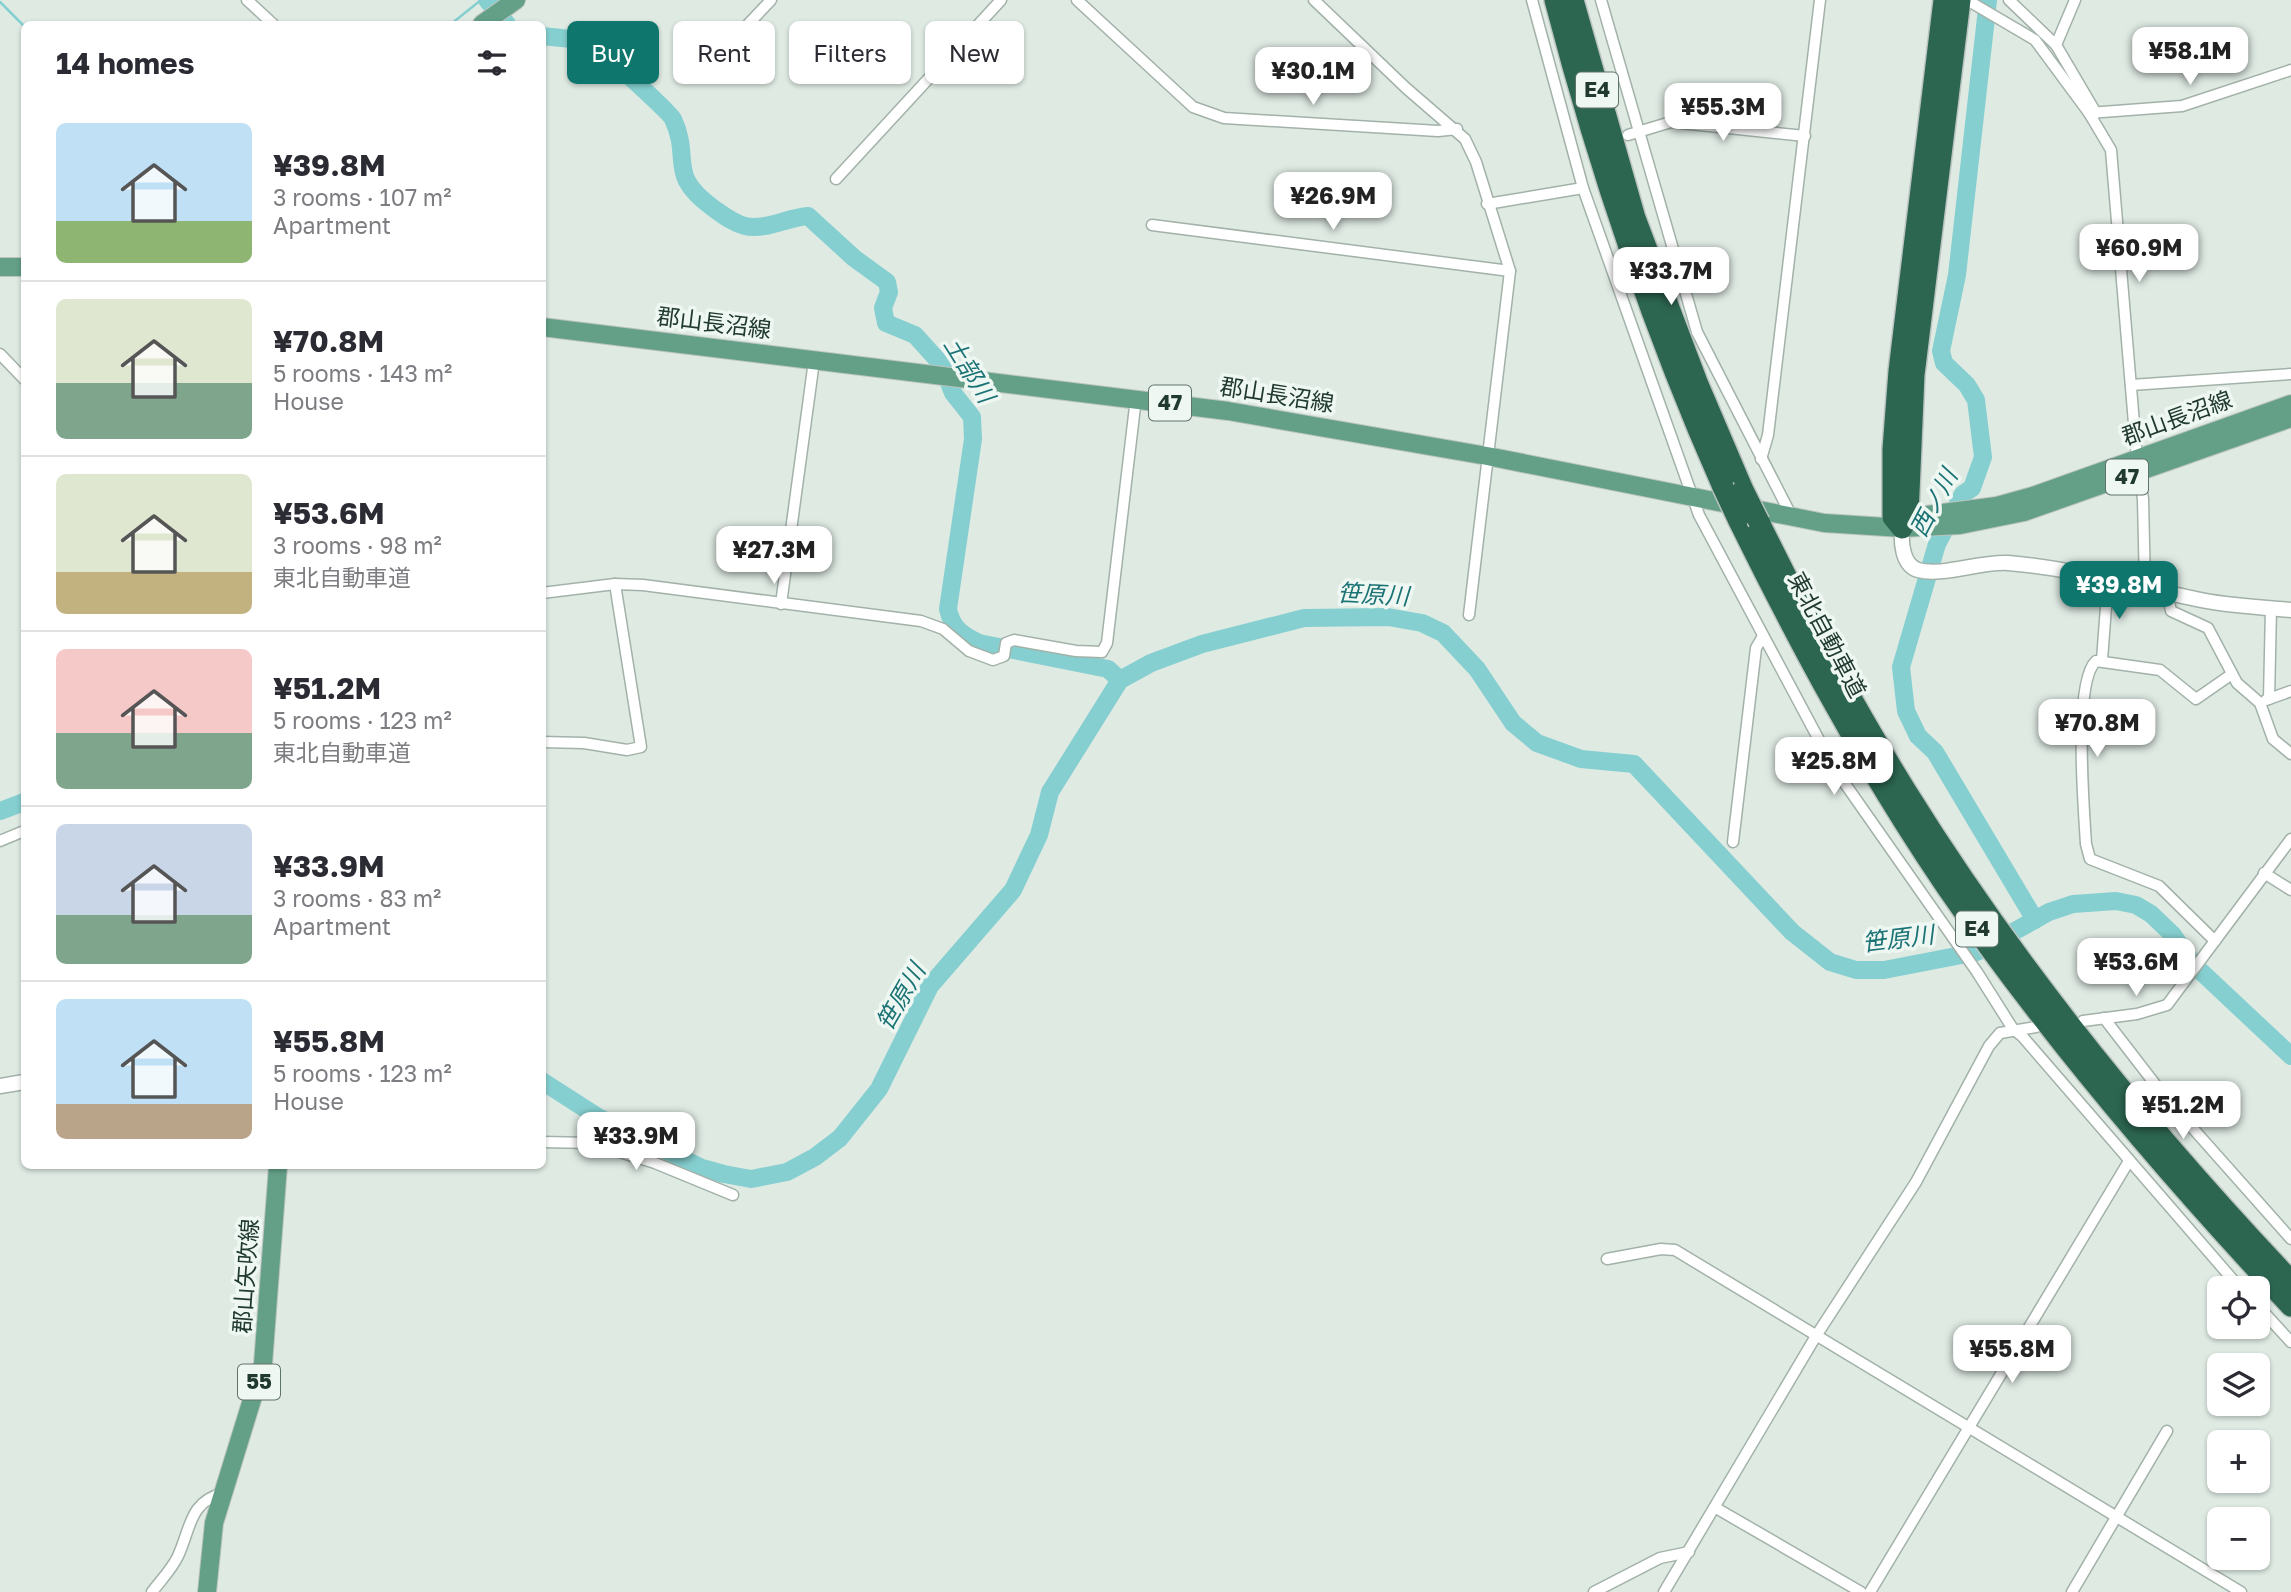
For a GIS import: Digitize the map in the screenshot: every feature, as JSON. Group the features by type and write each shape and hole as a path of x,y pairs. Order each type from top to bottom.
{"highway":[{"name":"東北自動車道","path":"1553,0 1619,225 1679,385 1733,488 1828,694 1945,885 2008,974 2135,1133 2291,1306"},
{"name":"東北自動車道","path":"1573,0 1623,181 1733,488"},
{"path":"1583,0 1623,181"},
{"path":"1901,520 1893,449 1905,304 1944,0"},
{"path":"1901,520 1914,375 1966,1"},
{"name":"東北自動車道","path":"1748,520 1906,791 2032,976 2146,1120 2291,1281"}],"main road":[{"path":"486,21 516,0"},
{"path":"0,267 21,267"},
{"name":"郡山長沼線","path":"546,328 1136,398 1488,456 1824,523 1963,518 2291,418"},
{"name":"郡山長沼線","path":"2138,465 2291,404"},
{"name":"郡山矢吹線","path":"207,1592 214,1523 263,1364 278,1169"}],"street":[{"path":"247,0 270,21"},
{"path":"751,21 771,0"},
{"path":"836,179 1001,0"},
{"path":"1077,0 1193,107 1208,115 1438,131 1457,130"},
{"path":"1314,0 1406,88 1457,130 1474,155 1487,204 1510,271 1469,615"},
{"path":"1532,0 1578,150 1583,188 1692,495 1706,530 1834,768 1977,972 2013,1030 2022,1036 2230,1276"},
{"path":"1601,0 1634,133 1693,321 1791,515"},
{"path":"1761,459 1768,435 1820,0"},
{"path":"2009,0 2056,45 2107,140 2112,158 2143,499 2145,587"},
{"path":"2056,45 2075,0"},
{"path":"1966,1 2035,40 2092,113"},
{"path":"2092,113 2182,106 2291,70"},
{"path":"1634,133 1671,122 1805,136"},
{"path":"1487,204 1583,188"},
{"path":"1152,225 1510,271"},
{"path":"0,354 21,376"},
{"path":"781,604 814,361"},
{"path":"2131,385 2291,374"},
{"path":"546,593 615,584 643,585 929,622 969,651 993,660 1014,640 1076,651 1100,652 1105,649 1136,398"},
{"path":"1901,520 1901,545 1908,562 1916,569 1930,571 2006,563 2145,587 2198,600 2291,610"},
{"path":"2102,660 2108,580"},
{"path":"546,742 584,743 627,750 641,747 615,584"},
{"path":"2167,592 2171,611 2207,628 2240,687 2265,701"},
{"path":"2271,608 2265,701 2271,736 2279,747 2291,754"},
{"path":"1733,842 1756,648 1763,636"},
{"path":"2214,943 2159,886 2096,863 2087,854 2081,752 2083,722 2089,674 2094,663 2102,660 2160,670 2196,699 2232,674"},
{"path":"2265,701 2291,691"},
{"path":"2083,1021 2159,1008 2178,991 2291,839 2291,829"},
{"path":"0,841 21,832"},
{"path":"2264,873 2291,890"},
{"path":"2104,1018 2165,1097 2291,1239"},
{"path":"1664,1592 1816,1336 1916,1182 1989,1046 2000,1033 2036,1027"},
{"path":"0,1086 21,1082"},
{"path":"546,1142 591,1143 655,1163 733,1195"},
{"path":"1870,1592 2129,1161"},
{"path":"1607,1259 1661,1249 1675,1250 2116,1514 2241,1592"},
{"path":"2270,1319 2291,1342"},
{"path":"2072,1592 2167,1431"},
{"path":"152,1592 178,1555 196,1508 206,1500 223,1493"},
{"path":"1716,1508 1861,1592"},
{"path":"1594,1592 1660,1558 1689,1552"}],"waterway":[{"path":"455,21 481,0"},
{"name":"土部川","path":"487,0 504,21"},
{"name":"西ノ川","path":"1988,0 1957,275 1941,351 1944,363 1967,385 1976,400 1983,457 1972,488 1963,494 1937,544 1901,667 1906,711 1918,736 1935,752 2035,920"},
{"path":"0,2 21,23"},
{"name":"土部川","path":"546,36 576,40 595,47 661,106 673,119 681,145 682,166 690,186 713,208 736,223 752,227 808,216 854,258 887,282 889,292 883,308 886,323 915,335 942,365 953,393 972,417 973,439 948,609 952,621 963,634 979,643 1108,669 1120,680"},
{"name":"笹原川","path":"546,1084 598,1117 702,1168 751,1179 787,1172 815,1157 840,1138 879,1089 930,986 1013,890 1039,835 1050,792 1120,680 1151,663 1202,644 1304,618 1388,617 1422,623 1443,633 1477,669 1513,723 1537,743 1581,759 1634,764 1792,932 1830,962 1856,970 1884,970 1977,952 2049,912 2073,904 2116,901 2136,905 2151,914 2173,935 2193,964 2291,1056"},
{"name":"笹原川","path":"0,811 21,803"}]}
